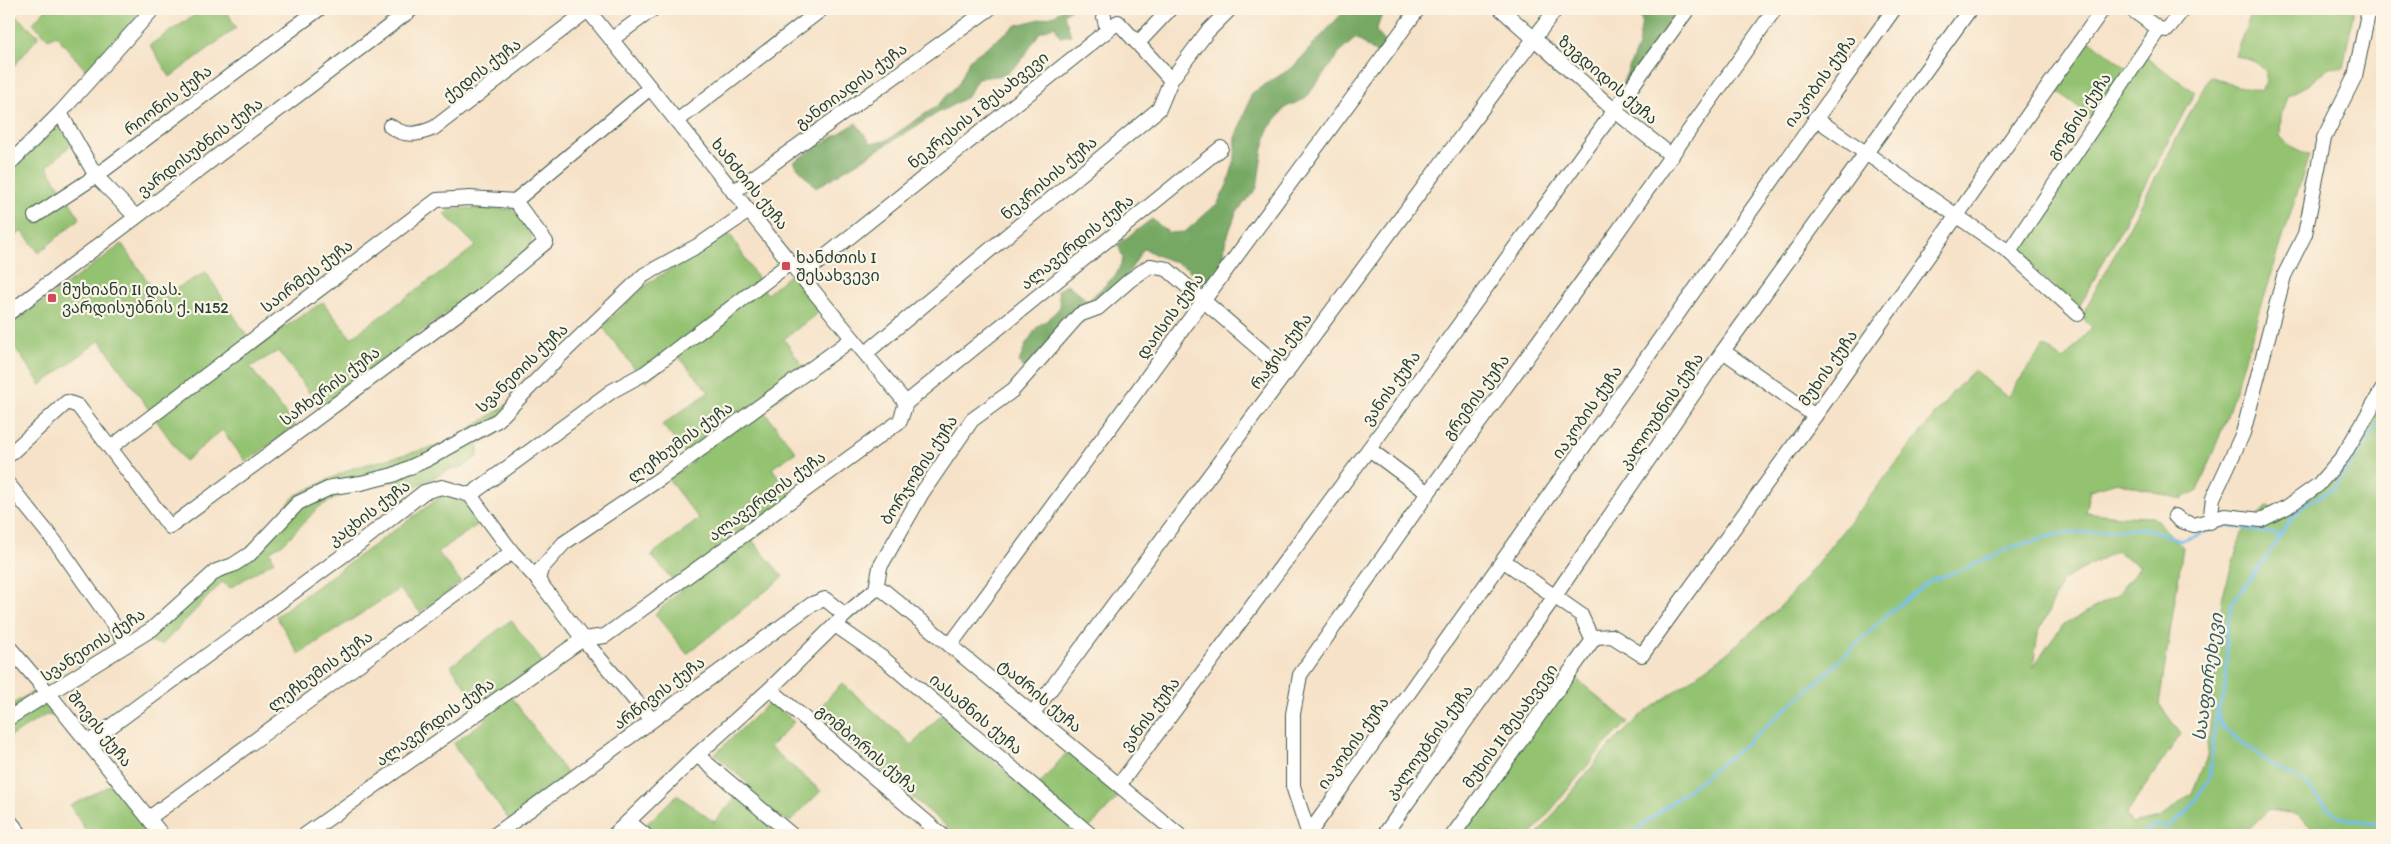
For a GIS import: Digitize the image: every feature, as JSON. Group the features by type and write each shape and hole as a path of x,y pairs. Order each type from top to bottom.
{"street":[{"path":"9,164 60,113 153,9"},
{"name":"რიონის ქუჩა","path":"35,216 96,176 319,9"},
{"name":"ვარდისუბნის ქუჩა","path":"9,313 412,9"},
{"name":"ხანძთის ქუჩა","path":"588,9 790,263 906,403"},
{"name":"ქედის ქუჩა","path":"390,126 403,134 413,135 434,128 588,9"},
{"path":"612,39 653,9"},
{"path":"677,121 822,9"},
{"name":"განთიადის ქუჩა","path":"733,192 988,9"},
{"path":"1102,9 1107,29 1118,22 1171,80"},
{"path":"1138,43 1170,9"},
{"name":"ნეკრისის ქუჩა","path":"866,353 1159,109 1171,80 1207,32 1230,9"},
{"name":"დაისის ქუჩა","path":"951,644 1418,9"},
{"name":"ზუგდიდის ქუჩა","path":"1501,9 1615,111 1672,156"},
{"name":"რაჭის ქუჩა","path":"1033,713 1288,373 1556,9"},
{"name":"ვანის ქუჩა","path":"1119,786 1369,448 1688,9"},
{"name":"გრემის ქუჩა","path":"1309,835 1294,786 1293,714 1300,675 1775,9"},
{"name":"იაკობის ქუჩა","path":"1309,835 1894,9"},
{"name":"კალოუბნის ქუჩა","path":"1384,835 1555,596 1723,351 1970,9"},
{"name":"მუხის ქუჩა","path":"1595,637 1612,636 1642,655 1815,416 2103,9"},
{"path":"2132,9 2159,29 2167,30 2183,9"},
{"path":"2210,522 2213,498 2243,433 2284,276 2305,234 2324,138 2354,76 2369,9"},
{"name":"ნეკრესის I შესახვევი","path":"801,276 1107,29"},
{"name":"გოგნის ქუჩა","path":"2009,252 2159,29"},
{"path":"514,201 650,88"},
{"path":"60,113 96,176 136,217"},
{"path":"1815,118 2009,252 2078,314"},
{"name":"ალავერდის ქუჩა","path":"306,835 582,639 605,636 900,421 906,403 1221,148"},
{"name":"საირმეს ქუჩა","path":"110,448 437,200 470,198 514,201"},
{"name":"საჩხერის ქუჩა","path":"110,448 170,527 479,298 546,242 514,201"},
{"name":"სვანეთის ქუჩა","path":"9,718 152,629 216,571 233,565 250,554 298,503 332,487 361,483 393,475 428,460 498,420 548,368 644,275 698,244 749,211"},
{"path":"652,720 582,639 538,580 512,552 470,495 612,391 645,373 790,263"},
{"name":"ბორჯომის ქუჩა","path":"876,588 880,567 922,493 972,420 1013,390 1079,315 1098,308 1130,280 1150,266 1167,269 1288,373"},
{"name":"ლეჩხუმის ქუჩა","path":"538,580 541,569 564,542 661,478 852,339"},
{"path":"1723,351 1815,416"},
{"path":"2175,516 2181,521 2194,525 2210,522 2225,516 2261,520 2287,507 2318,485 2343,456 2382,390"},
{"path":"9,455 66,402 78,406 110,448"},
{"path":"1369,448 1428,493"},
{"path":"9,486 60,548 127,644"},
{"name":"კაცხის ქუჩა","path":"88,743 360,543 424,492 442,487 470,495"},
{"name":"ლეჩხუმის ქუჩა","path":"149,818 512,552"},
{"path":"1504,561 1581,616 1590,635 1595,637"},
{"path":"614,835 697,755 770,689 845,615 876,588"},
{"name":"ტაძრის ქუჩა","path":"876,588 883,590 951,644 1179,835"},
{"name":"არწივის ქუჩა","path":"495,835 812,604 825,599 845,615"},
{"name":"იასამნის ქუჩა","path":"835,625 884,659 1091,835"},
{"name":"მუხის II შესახვევი","path":"1453,835 1595,637"},
{"name":"შოვის ქუჩა","path":"9,647 162,835"},
{"name":"გომბორის ქუჩა","path":"770,689 942,835"},
{"path":"697,755 792,835"},
{"path":"9,820 21,835"},
{"path":"629,822 645,835"}],"green space":[{"path":"46,9 140,9 143,12 88,73 56,35 48,39 33,23"},
{"path":"198,9 226,9 236,28 170,77 150,45 199,12"},
{"path":"1061,9 1071,9 1064,14 1071,35 1060,37 1055,26 1040,32 1021,61 1006,75 978,78 967,97 816,188 793,162 856,123 871,143 885,141 937,106 959,83 969,60 1017,25 1055,15"},
{"path":"1346,9 1357,9 1364,12 1366,9 1384,9 1376,31 1386,43 1377,54 1356,38 1342,50 1305,99 1286,107 1269,128 1263,148 1257,188 1236,213 1225,243 1224,260 1205,286 1186,267 1144,248 1122,283 1025,369 1019,362 1026,344 1038,326 1049,319 1060,307 1058,290 1067,284 1088,301 1116,275 1123,259 1118,244 1152,219 1169,233 1185,232 1218,203 1228,183 1235,158 1236,137 1252,93 1293,67"},
{"path":"1634,9 1677,9 1625,88 1623,82 1638,46 1642,21"},
{"path":"2253,9 2354,9 2343,68 2329,67 2309,84 2287,96 2281,116 2280,136 2288,145 2309,155 2225,422 2198,490 2181,499 2117,482 2090,490 2085,512 2153,517 2183,547 2159,704 2181,734 2126,814 2131,824 2160,818 2192,793 2207,757 2222,598 2242,533 2268,505 2281,517 2329,483 2382,405 2382,835 2319,835 2297,814 2268,810 2245,833 2225,830 2199,835 1733,835 1728,830 1722,835 1537,835 1603,753 1640,716 1721,658 1780,607 1953,392 1974,370 2007,397 2044,346 2063,360 2092,327 2081,317 2210,76 2230,84 2261,92 2266,81 2266,72 2256,62 2235,55","holes":["2116,551 2140,566 2117,595 2062,626 2033,667 2038,634 2063,580"]},
{"path":"9,10 39,36 9,72"},
{"path":"2089,40 2134,74 2145,57 2195,92 2078,309 2016,251 2101,124 2054,89"},
{"path":"58,121 72,144 47,167 80,218 39,253 22,231 9,241 9,171"},
{"path":"453,208 512,209 532,231 531,248 321,408 278,351 250,367 295,426 246,462 222,430 185,461 100,340 41,385 9,339 9,326 122,244 159,298 206,272 254,347 323,302 351,338 476,246 444,214"},
{"path":"730,234 767,294 793,272 823,309 784,339 809,375 763,410 796,452 772,468 800,507 752,540 783,577 687,654 655,614 681,590 651,555 699,519 668,479 693,462 662,425 709,392 678,356 645,382 602,326 651,281"},
{"path":"514,400 516,414 496,435 478,443 478,456 463,467 449,470 412,488 392,482 345,493 319,507 283,544 270,551 274,561 230,588 222,582 162,645 150,642 146,638 255,541 296,495 353,468 449,443"},
{"path":"446,493 466,503 480,523 438,552 461,582 420,612 399,589 299,654 276,616"},
{"path":"511,620 543,663 505,688 569,777 510,821 453,744 488,718 451,666"},
{"path":"1572,675 1628,722 1600,750 1531,835 1457,835"},
{"path":"842,683 912,745 941,715 1031,794 1068,751 1120,795 1083,835 957,835 814,714"},
{"path":"38,689 59,717 46,715 9,737 9,706"},
{"path":"771,701 794,722 770,747 821,791 790,822 783,817 766,835 635,835 677,795 714,822 748,784 715,754"},
{"path":"112,784 154,835 89,835 70,806"}],"waterway":[{"name":"სააფთრეხევი","path":"2141,835 2154,826 2166,827 2186,814 2209,779 2217,711 2224,694 2227,667 2226,632 2232,603 2268,555 2288,523 2306,504 2334,488 2382,420"},
{"path":"1630,835 1740,749 1817,682 1890,612 1929,581 1959,571 2015,546 2058,534 2144,528 2181,540 2225,525 2280,535"},
{"path":"2218,714 2222,727 2268,762 2307,784 2324,805 2342,818 2382,825"}],"place":[{"name":"ხანძთის I შესახვევი","path":"786,266"},
{"name":"მუხიანი II დას. ვარდისუბნის ქ. N152","path":"52,298"}]}
